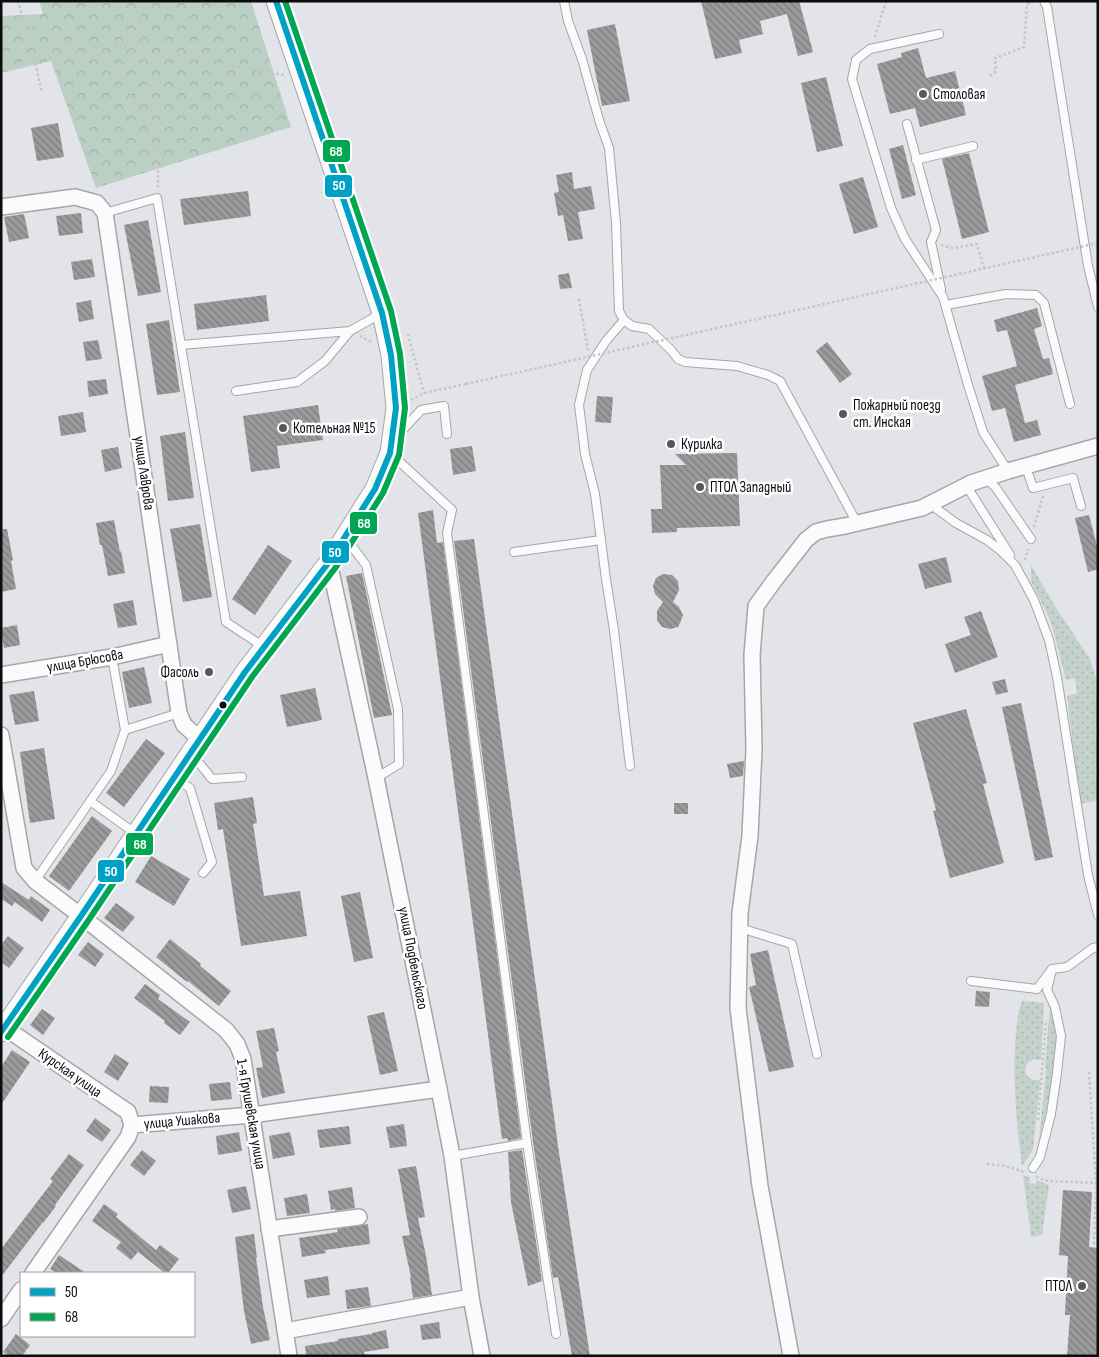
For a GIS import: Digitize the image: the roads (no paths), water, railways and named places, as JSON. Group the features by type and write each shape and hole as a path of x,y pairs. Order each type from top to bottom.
{"street":[{"path":"2,1028 81,916 246,672 329,562 375,489 391,447 396,408 391,355 382,313 276,1"},
{"path":"1,207 75,197 101,208"},
{"name":"улица Лаврова","path":"101,208 179,713 195,746"},
{"path":"792,1356 760,1186 738,1008 740,913 750,836 754,749 752,655 756,606 806,540 816,532 922,508 966,485 1008,471 1098,446"},
{"name":"улица Подбельского","path":"329,562 376,778 452,1156 471,1297 482,1356"},
{"name":"улица Брюсова","path":"1,675 112,657 169,644"},
{"path":"1,735 24,868 35,881"},
{"name":"1-я Грушевская улица","path":"35,881 226,1030 237,1044 243,1059 289,1356"},
{"name":"Курская улица","path":"2,1028 128,1112 132,1125"},
{"name":"улица Ушакова","path":"34,1272 128,1137 132,1125 252,1115 439,1089"},
{"path":"270,1229 359,1217"},
{"path":"1,1319 20,1291"},
{"path":"285,1330 471,1297"}],"lane":[{"path":"564,1 568,21 582,59 609,148 616,223 619,311 624,320 632,326 649,329 678,359 685,362 736,366 768,375 780,381 857,523"},
{"path":"1044,1 1047,7 1088,266 1098,307"},
{"path":"939,34 870,49 856,60 852,80 890,208 905,239 942,294"},
{"path":"907,124 936,230 931,242 942,294 968,385 983,432 1008,471"},
{"path":"916,160 973,146"},
{"path":"101,208 156,198 226,622 264,647"},
{"path":"946,305 1006,294 1036,295 1044,303 1070,404"},
{"path":"236,391 297,382 325,361 350,331 382,313"},
{"path":"624,320 606,341 587,370 579,405 585,454 595,494 630,766"},
{"path":"181,345 350,331"},
{"path":"448,434 444,406 421,410 391,447 452,510 447,533 527,1143 556,1334"},
{"path":"1026,467 1033,488 1073,478 1081,506"},
{"path":"986,478 996,488 1030,539"},
{"path":"966,485 1016,564 1034,600 1049,640 1057,677 1088,874 1098,915"},
{"path":"930,504 956,523 987,540 1016,564"},
{"path":"345,537 366,564 398,709 399,764 376,778"},
{"path":"514,552 601,540"},
{"path":"35,881 111,771 125,730 112,657"},
{"path":"125,730 179,713"},
{"path":"195,746 212,779 242,777"},
{"path":"174,778 190,788 212,862 203,873"},
{"path":"90,801 136,834"},
{"path":"740,928 792,944 817,1054"},
{"path":"971,982 1037,989 1052,969 1067,966 1093,948 1098,947"},
{"path":"1033,1168 1040,1157 1051,1114 1061,1036 1055,1007 1047,990 1052,969"},
{"path":"452,1156 527,1143"}],"place":[{"name":"Столовая","path":"923,94"},
{"name":"Пожарный поезд ст. Инская","path":"843,414"},
{"name":"Котельная №15","path":"283,428"},
{"name":"Курилка","path":"671,444"},
{"name":"ПТОЛ Западный","path":"700,487"},
{"name":"Фасоль","path":"209,672"},
{"name":"ПТОЛ","path":"1082,1286"}]}
